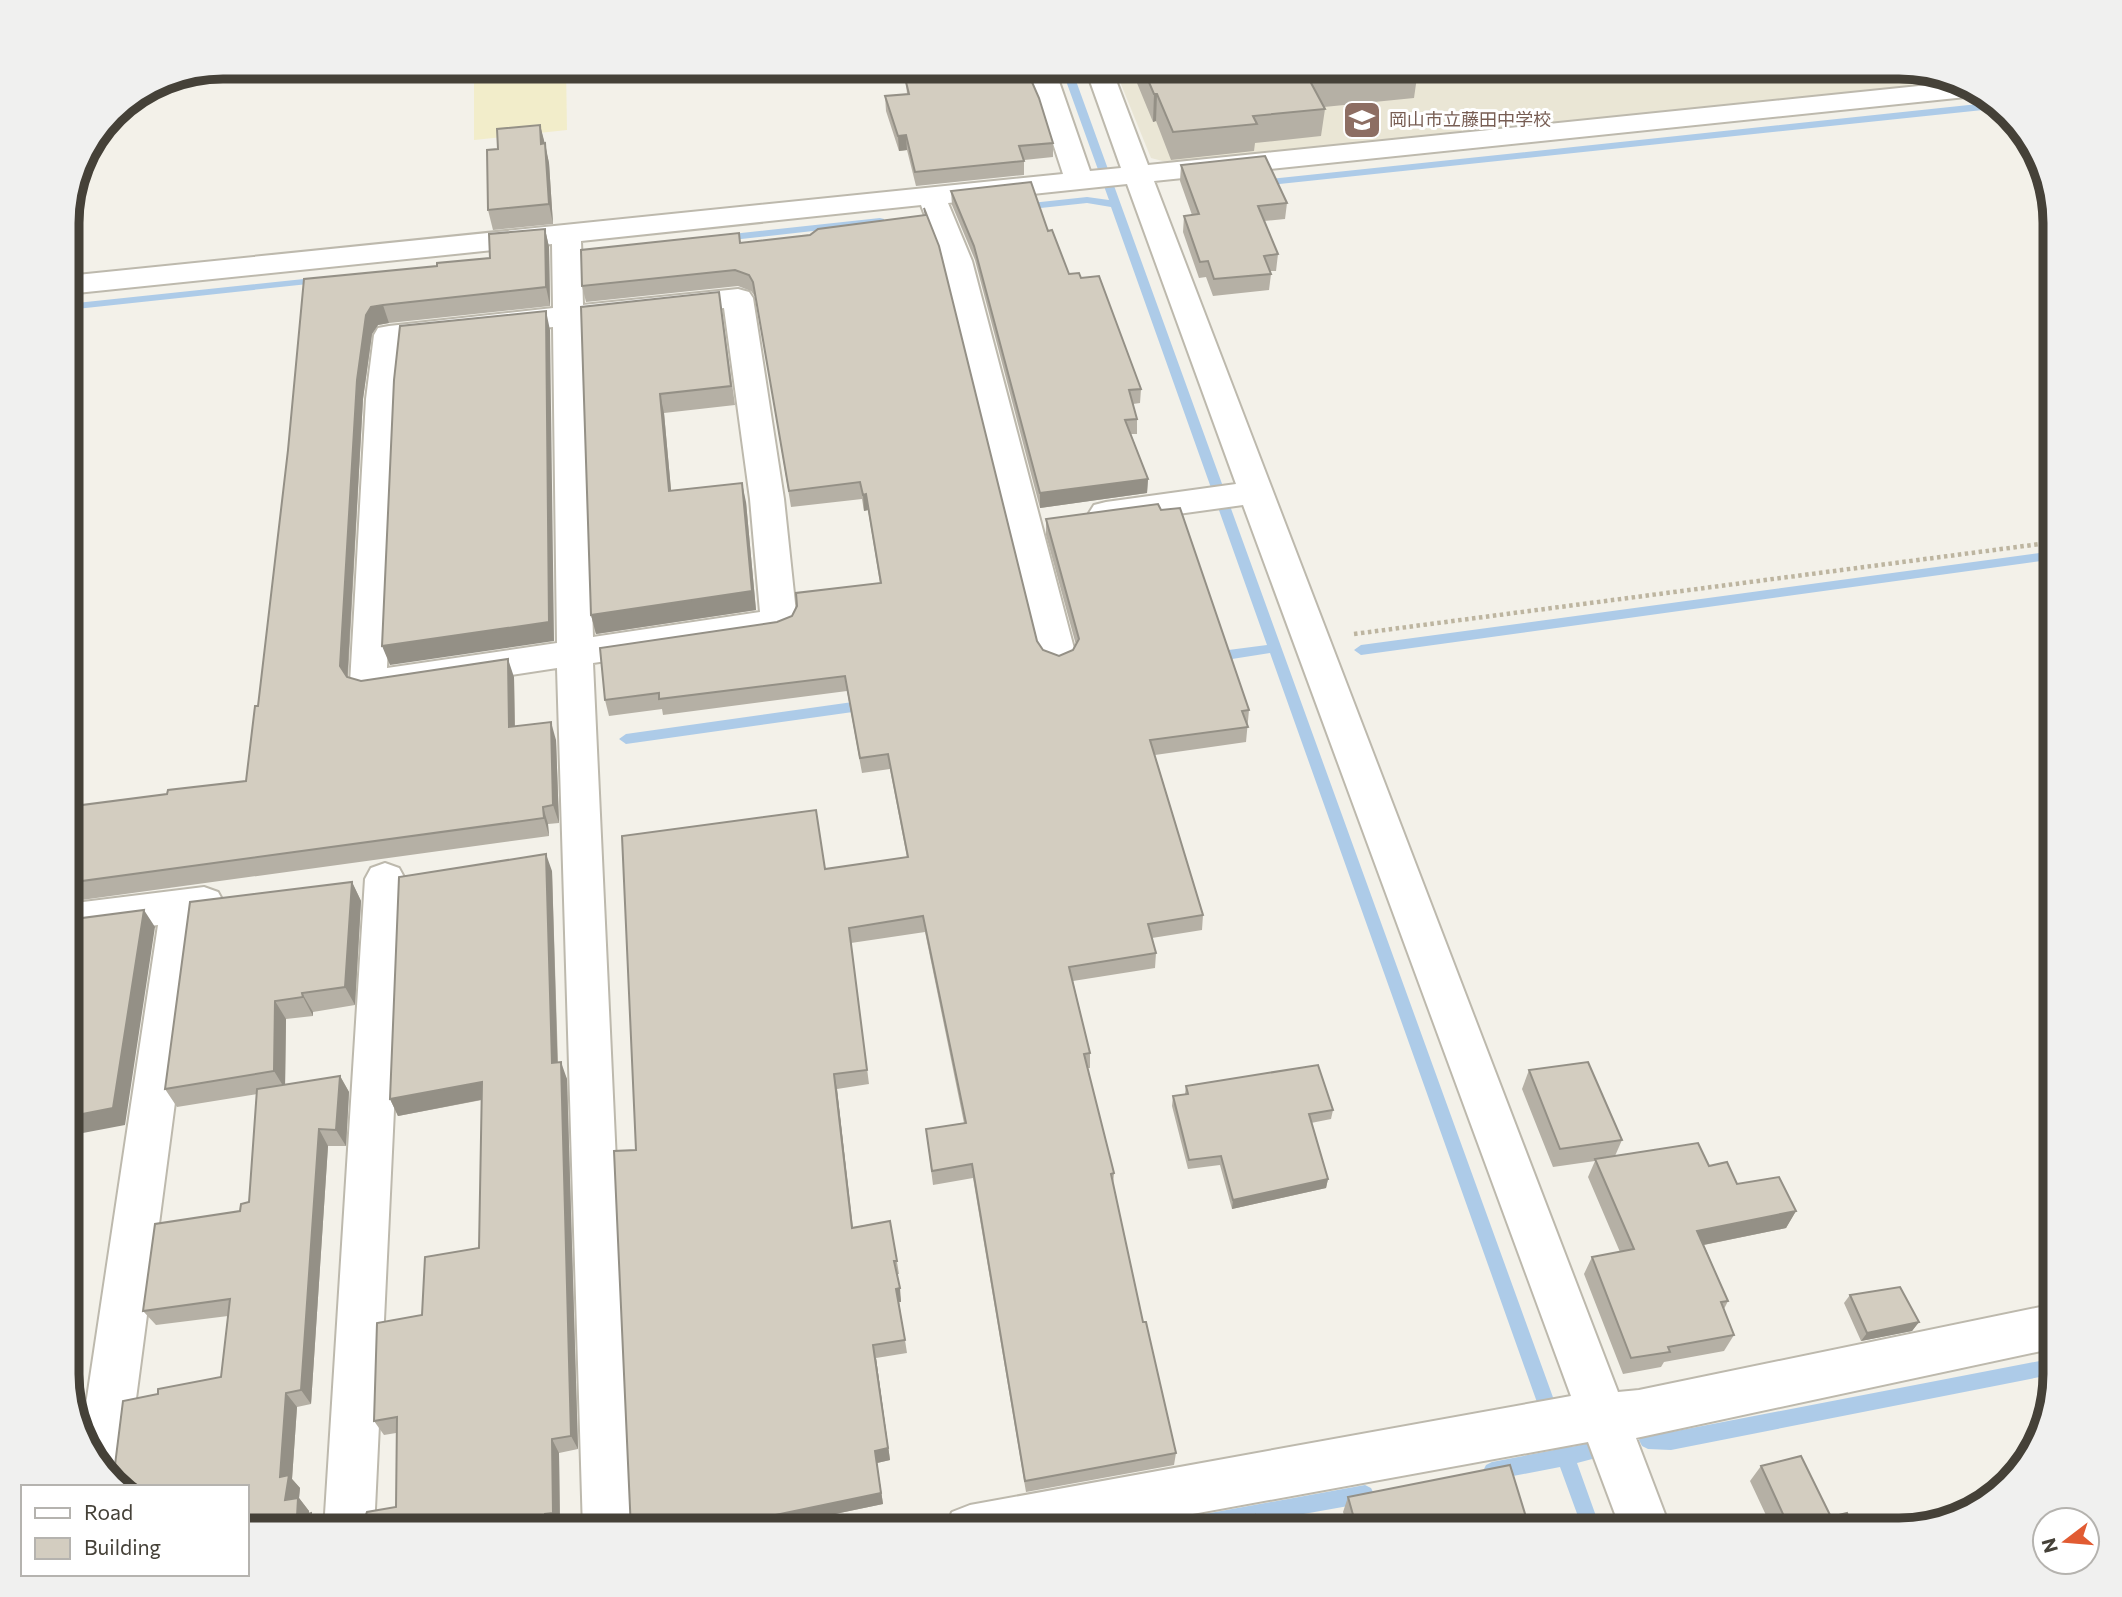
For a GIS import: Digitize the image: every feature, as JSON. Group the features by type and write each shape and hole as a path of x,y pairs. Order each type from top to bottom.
{"street":[{"path":"1049,79 1110,178 1232,496 1312,641 1591,1418 1640,1518"},
{"path":"1099,79 1110,178"},
{"path":"79,284 567,247 936,210 1110,178 1955,90"},
{"path":"936,210 957,261 1050,520 1058,656"},
{"path":"567,247 575,654 608,1518"},
{"path":"738,298 767,499 779,622 575,654 368,684 382,399 389,335 738,298"},
{"path":"1050,520 1232,496"},
{"path":"543,855 582,849"},
{"path":"350,1518 384,879"},
{"path":"79,919 235,899"},
{"path":"104,1455 181,906"},
{"path":"1041,1518 1529,1428 1639,1414 2043,1329"}],"path":[{"path":"1312,641 1401,626 1628,600 2043,544"}],"shaded area":[{"name":"岡山市立藤田中学校","path":"1119,79 1899,79 1937,84 1174,164 1151,158"}],"sand":[{"path":"474,79 566,79 567,130 474,140"}],"building":[{"path":"931,79 1031,79 1053,143 1019,146 1024,161 915,172 906,135 898,136 885,96 909,94 906,82"},
{"path":"1148,79 1330,79 1310,81 1325,109 1253,116 1257,124 1173,132 1157,94 1154,94"},
{"path":"540,125 541,144 545,143 549,204 488,210 487,150 498,149 497,129"},
{"path":"1265,156 1287,203 1258,206 1278,254 1264,256 1271,274 1214,279 1208,261 1200,262 1184,216 1199,214 1181,165"},
{"path":"1031,182 1048,231 1052,230 1069,274 1079,273 1081,278 1099,276 1141,389 1129,390 1137,419 1125,420 1148,479 1040,493 974,246 951,191"},
{"path":"924,208 939,246 1037,641 1043,650 1059,656 1073,650 1079,639 1046,519 1158,504 1161,510 1180,508 1249,710 1242,711 1248,727 1150,740 1203,915 1148,924 1156,953 1069,967 1090,1053 1084,1054 1114,1173 1111,1174 1143,1322 1146,1322 1176,1453 1025,1481 972,1164 932,1171 926,1129 966,1123 923,916 849,928 867,1070 834,1074 852,1228 890,1221 897,1261 894,1261 900,1288 896,1289 905,1340 873,1345 888,1448 875,1451 881,1493 761,1518 630,1518 614,1151 636,1150 622,836 816,810 825,869 908,857 888,754 860,758 845,676 659,699 659,693 605,700 600,648 777,622 792,616 797,606 796,593 881,583 866,494 863,495 860,482 789,491 753,282 749,275 735,270 582,286 581,250 739,233 740,243 810,235 818,229 926,215"},
{"path":"545,229 546,287 383,305 371,307 366,315 357,380 340,666 347,677 361,681 508,659 509,727 551,722 553,805 543,807 544,818 79,881 79,805 167,794 168,790 246,781 255,706 258,706 288,450 304,279 490,258 489,234"},
{"path":"719,292 731,386 660,394 669,491 742,483 752,591 591,615 581,307"},
{"path":"546,311 549,622 382,646 394,380 400,326"},
{"path":"546,854 552,1063 561,1062 571,1436 552,1439 553,1513 545,1514 545,1518 365,1518 367,1512 396,1507 397,1417 374,1421 377,1323 422,1315 425,1257 479,1248 482,1082 390,1099 399,877"},
{"path":"352,882 345,987 302,993 303,997 275,1001 274,1071 165,1089 190,902"},
{"path":"144,910 113,1108 79,1115 79,918"},
{"path":"1588,1062 1622,1140 1560,1149 1529,1070"},
{"path":"1318,1065 1333,1110 1309,1114 1328,1179 1233,1200 1221,1156 1189,1160 1173,1096 1188,1094 1186,1086"},
{"path":"340,1076 336,1130 319,1129 301,1390 286,1393 280,1477 289,1475 285,1500 298,1498 297,1517 311,1513 311,1518 248,1518 248,1485 131,1485 114,1469 123,1401 158,1394 158,1389 221,1377 230,1299 143,1311 155,1224 240,1211 241,1204 249,1202 257,1089"},
{"path":"1698,1143 1709,1166 1727,1162 1737,1184 1779,1177 1796,1211 1697,1231 1728,1301 1721,1302 1734,1335 1668,1347 1670,1352 1631,1358 1592,1257 1634,1249 1595,1159"},
{"path":"1900,1287 1919,1322 1867,1333 1850,1295"},
{"path":"1801,1456 1831,1517 1847,1513 1849,1518 1785,1518 1761,1466"},
{"path":"1510,1465 1526,1518 1354,1518 1348,1497"}],"waterway":[{"path":"1070,79 1275,648"},
{"path":"1261,183 1985,107"},
{"path":"1022,207 1087,200 1115,204"},
{"path":"723,238 880,221"},
{"path":"79,306 323,280"},
{"path":"1361,650 2043,557"},
{"path":"1213,657 1275,648"},
{"path":"1275,648 1566,1457"},
{"path":"626,739 867,705"},
{"path":"1648,1440 1671,1441 2043,1368"},
{"path":"1566,1457 1590,1452"},
{"path":"1492,1471 1566,1457"},
{"path":"1566,1457 1588,1518"},
{"path":"1232,1518 1365,1494"}],"place":[{"name":"岡山市立藤田中学校","path":"1362,120"}]}
